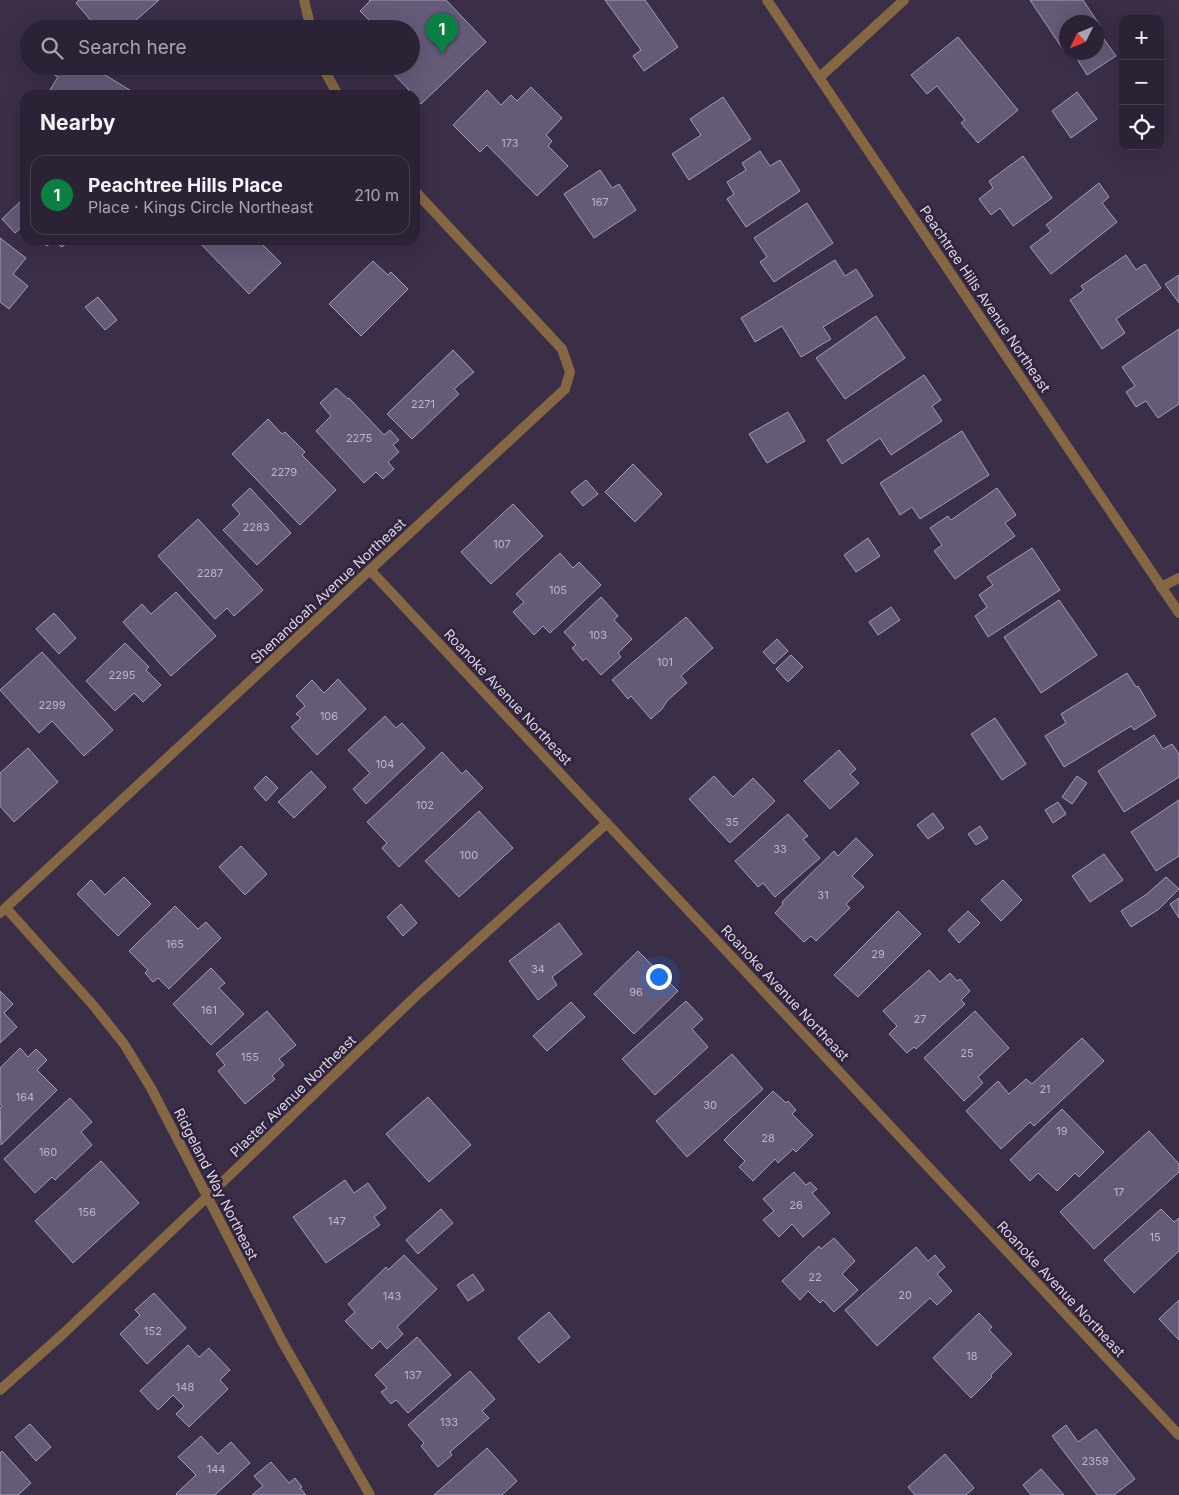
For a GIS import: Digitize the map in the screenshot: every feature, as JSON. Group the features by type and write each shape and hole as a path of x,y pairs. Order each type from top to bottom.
{"street":[{"path":"304,0 309,20"},
{"name":"Peachtree Hills Avenue Northeast","path":"767,0 1179,613"},
{"path":"820,77 904,0"},
{"path":"327,75 335,90"},
{"name":"Shenandoah Avenue Northeast","path":"3,910 565,389 570,372 562,349 420,196"},
{"name":"Roanoke Avenue Northeast","path":"370,570 1179,1436"},
{"path":"1161,587 1179,578"},
{"name":"Plaster Avenue Northeast","path":"0,1390 64,1333 207,1198 418,994 607,823"},
{"name":"Ridgeland Way Northeast","path":"3,910 94,1005 124,1044 151,1088 282,1341 370,1495"}],"building":[{"path":"79,0 159,0 136,20 90,20 76,3"},
{"path":"446,0 486,42 421,104 420,90 409,90 395,75 420,75 420,20 369,20 360,11 370,1"},
{"path":"605,0 645,0 678,47 644,71 633,56 641,50"},
{"path":"1030,0 1083,0 1093,15 1059,15 1059,44"},
{"path":"958,37 1018,110 978,143 961,123 965,120 937,86 927,94 911,75"},
{"path":"1104,39 1116,56 1087,75 1078,60 1104,60"},
{"path":"55,75 105,75 130,90 50,90 58,77"},
{"path":"531,87 562,118 546,135 552,141 548,146 568,166 537,196 487,145 480,152 453,125 487,90 501,105 511,95 517,101"},
{"path":"1077,92 1097,119 1071,138 1052,111"},
{"path":"723,97 751,139 689,180 672,154 701,135 690,119"},
{"path":"760,151 770,166 780,160 800,191 746,227 727,199 734,194 727,182 746,170 742,163"},
{"path":"1023,156 1052,198 1013,226 1000,208 991,215 979,199 993,188 989,181"},
{"path":"600,170 612,188 619,184 636,210 594,238 564,194"},
{"path":"1099,183 1109,197 1102,203 1117,222 1051,274 1030,247 1051,231 1046,225"},
{"path":"20,202 20,229 15,233 2,219"},
{"path":"807,203 833,243 774,282 760,262 767,257 754,238"},
{"path":"0,238 26,258 13,274 28,286 9,309 0,302"},
{"path":"202,245 263,245 281,263 249,294"},
{"path":"1126,255 1136,270 1145,264 1161,288 1116,319 1125,333 1102,349 1070,300 1084,290 1081,286"},
{"path":"835,260 845,276 856,269 873,296 823,327 831,339 801,357 782,326 755,342 741,318"},
{"path":"373,261 388,275 391,272 408,289 361,336 329,304"},
{"path":"1179,275 1179,303 1165,284"},
{"path":"98,297 117,320 105,330 85,307"},
{"path":"876,316 905,358 845,399 816,358"},
{"path":"1179,329 1179,404 1158,418 1146,401 1136,407 1126,392 1135,386 1122,367"},
{"path":"453,350 474,372 454,389 459,394 412,439 387,414"},
{"path":"924,375 941,400 932,406 942,421 891,455 880,438 842,464 827,440"},
{"path":"336,388 349,398 384,435 390,430 399,440 393,445 399,452 388,462 394,469 383,479 376,472 364,483 316,431 331,416 320,403"},
{"path":"788,412 805,441 767,463 749,434"},
{"path":"268,419 282,434 285,432 305,452 302,455 336,490 300,525 232,454"},
{"path":"962,431 989,475 920,519 912,507 900,515 880,483"},
{"path":"633,464 662,494 635,522 605,492"},
{"path":"586,480 598,494 583,506 571,492"},
{"path":"250,488 291,533 257,565 223,530 240,514 232,505"},
{"path":"997,488 1016,515 1005,523 1015,536 955,579 934,551 942,545 930,528 948,516 951,520"},
{"path":"513,504 543,536 491,584 461,552"},
{"path":"198,519 263,590 234,616 227,608 215,619 158,556"},
{"path":"868,538 880,556 856,572 844,555"},
{"path":"1032,548 1060,590 988,637 975,616 987,607 979,595 993,585 987,577"},
{"path":"560,553 573,568 579,562 601,585 550,633 543,626 534,635 513,612 524,602 516,594"},
{"path":"176,592 216,636 171,676 123,622 142,604 151,614"},
{"path":"601,597 618,616 614,620 632,639 618,653 621,657 601,675 586,658 583,661 572,648 576,645 564,632"},
{"path":"1059,600 1097,655 1041,693 1004,637"},
{"path":"891,607 900,620 878,635 869,622"},
{"path":"54,613 76,638 59,654 36,629"},
{"path":"686,617 713,648 681,676 687,683 651,719 631,696 628,699 612,680"},
{"path":"777,639 788,651 774,664 763,652"},
{"path":"125,643 149,667 146,670 161,685 143,702 134,693 115,711 86,681"},
{"path":"42,652 113,730 84,756 52,721 39,733 0,690"},
{"path":"791,655 803,667 788,682 776,669"},
{"path":"1127,673 1136,687 1138,686 1156,716 1134,730 1131,726 1064,767 1045,736 1066,723 1061,714"},
{"path":"338,679 366,709 317,755 291,727 301,718 296,714 305,706 296,696 312,680 324,693"},
{"path":"385,716 396,728 402,723 425,748 366,804 353,789 370,773 348,750"},
{"path":"995,718 1026,764 1002,780 971,734"},
{"path":"1154,735 1163,749 1172,744 1179,754 1179,777 1124,812 1098,771"},
{"path":"28,748 58,782 14,822 0,806 0,773"},
{"path":"839,750 856,769 850,774 859,783 830,809 804,781"},
{"path":"442,752 462,774 466,770 483,788 399,867 382,848 387,843 367,822"},
{"path":"311,771 326,787 294,818 278,802"},
{"path":"266,776 278,788 266,801 254,788"},
{"path":"714,776 733,797 753,778 775,801 730,843 689,799"},
{"path":"1077,776 1087,783 1072,804 1062,797"},
{"path":"1179,800 1179,856 1156,871 1131,832"},
{"path":"1058,802 1066,814 1053,823 1045,810"},
{"path":"479,811 513,848 459,897 425,861"},
{"path":"933,813 944,828 928,839 917,825"},
{"path":"788,814 808,836 803,839 820,858 775,897 763,883 758,887 735,861"},
{"path":"980,826 988,838 976,845 968,834"},
{"path":"856,838 873,855 852,876 864,887 846,904 850,908 816,941 811,936 804,942 775,913 783,904 782,902 834,851 838,856"},
{"path":"241,846 267,874 245,895 219,867"},
{"path":"1104,854 1123,880 1090,902 1072,876"},
{"path":"124,877 151,904 118,936 77,894 91,880 105,895"},
{"path":"1166,877 1179,889 1159,909 1131,927 1121,911 1147,894"},
{"path":"1003,880 1022,900 1001,921 981,900"},
{"path":"1179,898 1179,918 1170,904"},
{"path":"401,904 417,923 403,936 387,917"},
{"path":"175,906 198,929 206,922 221,938 169,989 158,978 153,982 145,973 148,970 129,951"},
{"path":"898,911 921,934 858,997 834,975"},
{"path":"968,911 980,923 959,943 948,930"},
{"path":"559,923 582,954 552,977 557,985 538,1000 509,961"},
{"path":"638,951 678,991 634,1034 594,994"},
{"path":"211,968 225,983 219,988 244,1014 211,1045 173,1004"},
{"path":"929,970 940,982 950,973 957,981 960,979 970,991 961,1000 965,1004 916,1049 914,1047 907,1053 889,1034 897,1026 883,1011"},
{"path":"0,991 13,1004 4,1013 17,1027 0,1043"},
{"path":"686,1001 703,1019 692,1029 708,1047 655,1095 622,1059"},
{"path":"571,1002 585,1017 547,1051 533,1036"},
{"path":"267,1011 296,1045 279,1059 284,1065 272,1076 275,1079 245,1104 218,1071 225,1065 216,1054"},
{"path":"975,1011 1009,1048 978,1077 983,1083 964,1101 924,1058"},
{"path":"1082,1038 1104,1061 1034,1126 1030,1122 1001,1149 966,1111 998,1081 1009,1094 1026,1079 1032,1084"},
{"path":"20,1048 28,1057 36,1049 47,1060 37,1070 57,1090 1,1145 0,1108 2,1106 0,1104 0,1068"},
{"path":"732,1054 763,1089 687,1157 656,1121"},
{"path":"773,1091 786,1103 788,1101 796,1110 792,1114 813,1135 796,1152 793,1149 778,1163 775,1159 753,1181 739,1167 745,1161 724,1140"},
{"path":"428,1097 471,1145 429,1182 386,1134"},
{"path":"70,1098 92,1122 81,1132 92,1145 55,1180 52,1177 35,1193 4,1159"},
{"path":"1062,1109 1104,1152 1079,1177 1075,1173 1057,1191 1038,1173 1030,1181 1010,1160"},
{"path":"1149,1131 1179,1164 1179,1172 1094,1249 1060,1212"},
{"path":"101,1161 139,1203 73,1263 35,1221"},
{"path":"794,1172 806,1185 810,1182 817,1189 812,1193 830,1213 803,1237 792,1224 779,1237 763,1220 774,1211 763,1199"},
{"path":"345,1180 354,1193 368,1183 386,1208 374,1217 380,1225 326,1263 293,1217"},
{"path":"441,1209 453,1223 418,1254 406,1240"},
{"path":"1161,1209 1174,1222 1179,1218 1179,1251 1134,1293 1104,1260"},
{"path":"834,1238 855,1261 842,1274 858,1290 834,1312 823,1300 820,1303 808,1291 800,1300 782,1281 819,1246 821,1249"},
{"path":"916,1247 928,1261 935,1255 945,1267 937,1274 952,1291 937,1305 930,1298 877,1346 845,1310"},
{"path":"404,1255 437,1289 397,1327 403,1334 387,1349 380,1341 372,1349 345,1321 355,1312 348,1304 386,1267 388,1270"},
{"path":"473,1274 484,1290 468,1301 457,1285"},
{"path":"154,1293 186,1328 147,1364 120,1334 140,1315 135,1310"},
{"path":"1179,1300 1179,1340 1159,1319"},
{"path":"549,1312 570,1337 539,1363 518,1338"},
{"path":"979,1313 992,1327 989,1330 1012,1354 971,1398 933,1358"},
{"path":"417,1337 451,1375 408,1413 396,1400 391,1404 381,1392 387,1388 375,1375"},
{"path":"188,1345 199,1357 209,1348 230,1370 220,1380 228,1389 189,1427 176,1414 184,1406 173,1395 158,1410 140,1391"},
{"path":"470,1371 495,1399 482,1411 489,1418 450,1452 452,1455 438,1467 421,1446 424,1443 408,1425"},
{"path":"30,1424 51,1447 36,1461 15,1437"},
{"path":"1066,1425 1078,1442 1096,1429 1135,1479 1114,1495 1097,1495 1052,1436"},
{"path":"201,1436 218,1454 231,1442 250,1463 215,1495 177,1495 196,1475 178,1457"},
{"path":"487,1448 517,1481 502,1495 434,1495"},
{"path":"2,1451 31,1483 18,1495 0,1495 0,1453"},
{"path":"945,1454 974,1488 966,1495 915,1495 908,1487"},
{"path":"271,1462 289,1483 295,1478 306,1495 252,1495 263,1486 254,1476"},
{"path":"1041,1469 1064,1495 1031,1495 1023,1485"}],"place":[{"name":"Peachtree Hills Place","path":"442,54"}]}
